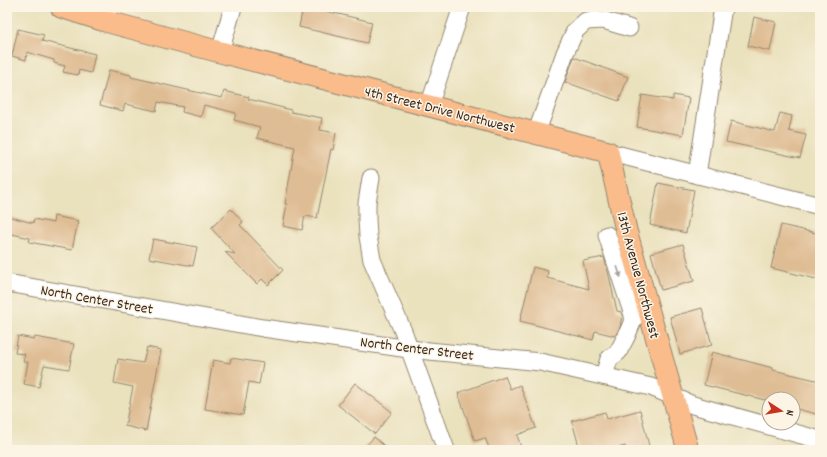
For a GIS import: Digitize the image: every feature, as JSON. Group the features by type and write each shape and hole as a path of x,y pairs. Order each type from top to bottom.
{"main road":[{"name":"4th Street Drive Northwest","path":"61,7 107,14 220,52 608,152"},
{"name":"13th Avenue Northwest","path":"608,152 625,225 642,317 673,397 688,450"}],"street":[{"path":"220,52 232,7"},
{"path":"429,106 462,7"},
{"path":"697,175 723,7"},
{"path":"536,134 565,53 575,31 586,21 603,20 629,28"},
{"name":"4th Street Drive Northwest","path":"608,152 820,206"},
{"path":"371,178 367,203 367,219 372,260 409,349 446,450"},
{"path":"604,376 609,359 618,352 626,337 642,317 607,235"},
{"name":"North Center Street","path":"7,283 263,328 409,349 540,362 651,387 693,405 820,440"}],"building":[{"path":"303,7 309,7 372,22 367,43 299,27"},
{"path":"754,17 776,22 770,51 748,46"},
{"path":"18,29 44,35 42,41 95,54 91,73 79,70 78,75 63,72 65,66 54,63 54,60 27,52 26,60 12,56"},
{"path":"574,57 628,77 619,101 565,82"},
{"path":"109,70 131,75 131,77 222,98 224,91 291,110 291,112 322,118 320,130 336,133 333,150 331,149 317,218 305,216 302,230 283,226 287,204 285,204 295,147 257,138 260,127 234,120 236,113 204,105 201,117 182,112 183,107 158,102 156,111 125,104 123,111 100,105"},
{"path":"642,95 673,100 673,95 689,98 683,135 637,127"},
{"path":"780,113 792,116 789,131 806,135 800,158 726,142 731,121 775,132"},
{"path":"658,183 694,190 686,233 650,225"},
{"path":"231,209 243,222 240,225 283,270 268,285 262,279 257,284 225,252 235,254 211,228"},
{"path":"7,216 33,223 34,219 53,223 54,216 78,221 72,250 29,242 30,238 7,233"},
{"path":"781,225 820,234 820,280 771,268"},
{"path":"153,239 197,247 193,266 149,258"},
{"path":"683,244 694,281 661,290 651,253"},
{"path":"604,257 617,311 621,312 622,315 620,327 615,336 595,331 593,340 520,321 533,267 548,271 547,278 589,289 583,261"},
{"path":"702,308 712,345 680,354 670,317"},
{"path":"18,336 34,339 35,337 74,344 69,369 44,365 39,387 24,384 28,362 23,362 25,354 15,353"},
{"path":"147,347 161,350 146,431 125,426 133,387 114,383 118,359 143,363"},
{"path":"712,352 773,368 773,370 820,381 820,415 801,410 801,391 761,391 761,399 704,385"},
{"path":"231,358 263,363 259,384 249,382 243,415 205,409 213,360 230,363"},
{"path":"505,376 510,389 520,385 536,428 517,435 522,450 490,450 485,438 475,441 458,393"},
{"path":"355,383 392,412 375,434 338,405"},
{"path":"640,410 650,450 626,450 625,446 611,450 580,450 572,421 605,412 607,419"},
{"path":"374,437 389,450 362,450"}]}
